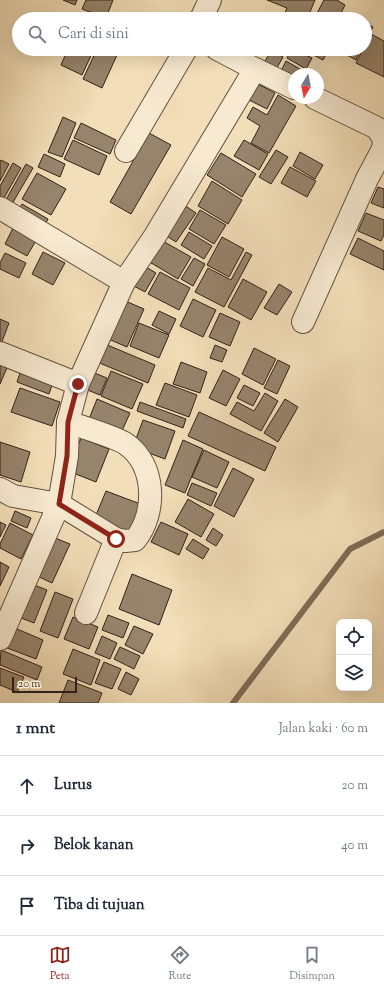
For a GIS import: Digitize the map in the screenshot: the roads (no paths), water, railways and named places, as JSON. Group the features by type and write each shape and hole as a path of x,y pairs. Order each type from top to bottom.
{"street":[{"path":"204,12 210,0"},
{"path":"126,151 182,56"},
{"path":"230,56 288,85"},
{"path":"0,639 59,504 67,456 68,422 78,384 124,282 154,236 255,69"},
{"path":"303,322 367,179 383,148 384,139 377,128 324,102"},
{"path":"0,208 124,282"},
{"path":"0,353 78,384"},
{"path":"0,489 13,496 59,504 116,539 125,541 135,540 142,532 152,493 142,459 125,443 68,422"},
{"path":"86,613 116,539"}],"waterway":[{"path":"233,703 350,549 384,532"}]}
